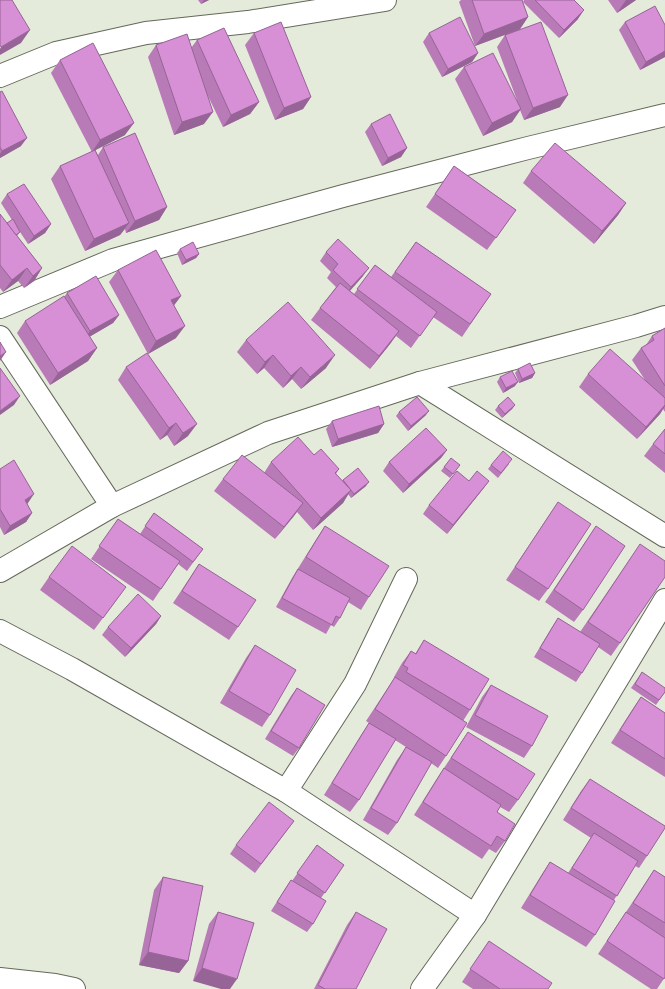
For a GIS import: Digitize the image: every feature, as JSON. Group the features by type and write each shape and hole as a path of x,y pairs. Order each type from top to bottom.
{"street":[{"path":"0,76 56,53 146,33 248,22 385,0"},
{"path":"0,307 113,260 366,190 528,148 665,115"},
{"path":"0,571 112,506 268,433 420,383 665,317"},
{"path":"0,337 112,506"},
{"path":"420,383 665,536"},
{"path":"286,791 355,684 406,579"},
{"path":"422,989 475,915 665,600"},
{"path":"0,631 72,669 286,791 475,915"},
{"path":"0,979 74,989"}],"building":[{"path":"0,0 12,0 30,30 1,47 0,45"},
{"path":"472,0 522,0 528,17 484,34"},
{"path":"535,0 574,0 584,10 564,30"},
{"path":"655,6 665,25 665,51 646,62 625,22"},
{"path":"460,17 478,53 448,69 429,33"},
{"path":"281,22 311,97 284,108 254,33"},
{"path":"541,22 568,95 533,108 505,35"},
{"path":"224,28 259,102 231,115 197,40"},
{"path":"187,34 213,112 182,122 156,45"},
{"path":"93,43 134,123 100,140 60,60"},
{"path":"493,53 521,109 492,123 464,67"},
{"path":"2,91 27,138 2,151 0,147 0,92"},
{"path":"390,114 407,148 388,158 371,124"},
{"path":"135,133 167,207 135,221 103,147"},
{"path":"555,143 626,203 602,231 531,171"},
{"path":"95,150 129,223 94,239 60,166"},
{"path":"454,166 516,210 496,238 435,194"},
{"path":"24,184 51,224 34,236 7,194"},
{"path":"0,214 42,268 33,276 27,268 12,280 0,265"},
{"path":"13,219 20,232 16,235 7,223"},
{"path":"338,239 369,268 351,287 333,270 338,264 326,252"},
{"path":"193,242 199,254 186,260 180,249"},
{"path":"416,242 491,294 470,324 395,272"},
{"path":"156,250 181,296 171,300 185,326 156,341 118,270"},
{"path":"375,265 437,312 420,336 357,289"},
{"path":"96,276 119,315 90,331 67,293"},
{"path":"340,283 399,331 379,356 320,308"},
{"path":"64,296 97,348 58,373 25,321"},
{"path":"288,302 335,355 310,377 301,367 291,376 273,355 265,362 246,340"},
{"path":"665,328 665,386 641,348 654,340 652,336"},
{"path":"0,342 6,352 0,356"},
{"path":"610,349 665,398 665,405 646,427 588,374"},
{"path":"147,353 197,424 183,433 176,423 169,428 126,367"},
{"path":"530,363 535,373 522,379 518,369"},
{"path":"0,368 20,396 0,411"},
{"path":"512,371 518,382 506,388 500,377"},
{"path":"417,397 429,411 411,426 399,412"},
{"path":"508,397 515,405 505,414 498,406"},
{"path":"379,406 384,424 338,439 332,421"},
{"path":"426,428 447,450 409,484 389,462"},
{"path":"665,429 665,454 653,444"},
{"path":"298,437 314,455 321,449 339,469 335,473 351,490 321,518 271,462"},
{"path":"503,451 512,459 501,473 491,465"},
{"path":"242,455 303,503 284,527 223,479"},
{"path":"451,458 460,465 453,474 444,467"},
{"path":"14,460 34,494 25,500 32,513 10,526 0,509 0,469"},
{"path":"358,468 369,482 354,494 343,480"},
{"path":"457,471 469,481 477,471 489,481 453,525 429,505"},
{"path":"558,502 591,524 548,589 515,567"},
{"path":"154,513 203,549 193,562 145,526"},
{"path":"118,519 180,561 161,589 99,546"},
{"path":"325,526 389,566 369,597 306,557"},
{"path":"596,526 625,546 583,610 554,590"},
{"path":"640,544 665,561 665,577 620,643 588,622"},
{"path":"72,546 126,587 103,618 49,577"},
{"path":"199,564 256,600 238,627 182,591"},
{"path":"298,569 350,598 340,618 336,616 332,625 282,598"},
{"path":"138,594 161,616 131,648 108,627"},
{"path":"558,618 600,644 582,673 540,648"},
{"path":"424,640 489,679 470,710 406,672 408,668 403,665 411,651 416,654"},
{"path":"255,645 296,670 270,715 229,691"},
{"path":"642,672 665,688 665,692 659,700 635,684"},
{"path":"395,677 467,723 446,756 375,709"},
{"path":"491,685 548,716 532,746 475,715"},
{"path":"297,688 325,705 299,748 271,731"},
{"path":"641,697 665,713 665,759 620,730"},
{"path":"369,723 396,739 359,800 332,783"},
{"path":"468,732 535,774 518,800 451,758"},
{"path":"406,747 432,762 397,823 371,808"},
{"path":"444,768 501,805 497,812 515,824 505,841 497,836 491,846 423,802"},
{"path":"590,779 665,826 647,856 571,808"},
{"path":"269,802 294,821 261,864 236,845"},
{"path":"594,833 638,861 617,896 572,868"},
{"path":"317,845 344,865 325,893 297,873"},
{"path":"550,862 615,901 595,935 530,895"},
{"path":"654,870 665,877 665,923 633,903"},
{"path":"163,877 203,886 188,961 148,952"},
{"path":"291,880 326,901 313,924 277,902"},
{"path":"218,912 254,923 237,979 202,968"},
{"path":"356,912 387,929 356,989 325,989 318,985"},
{"path":"626,912 665,938 664,979 607,941"},
{"path":"489,941 552,983 548,989 500,989 470,969"}]}
